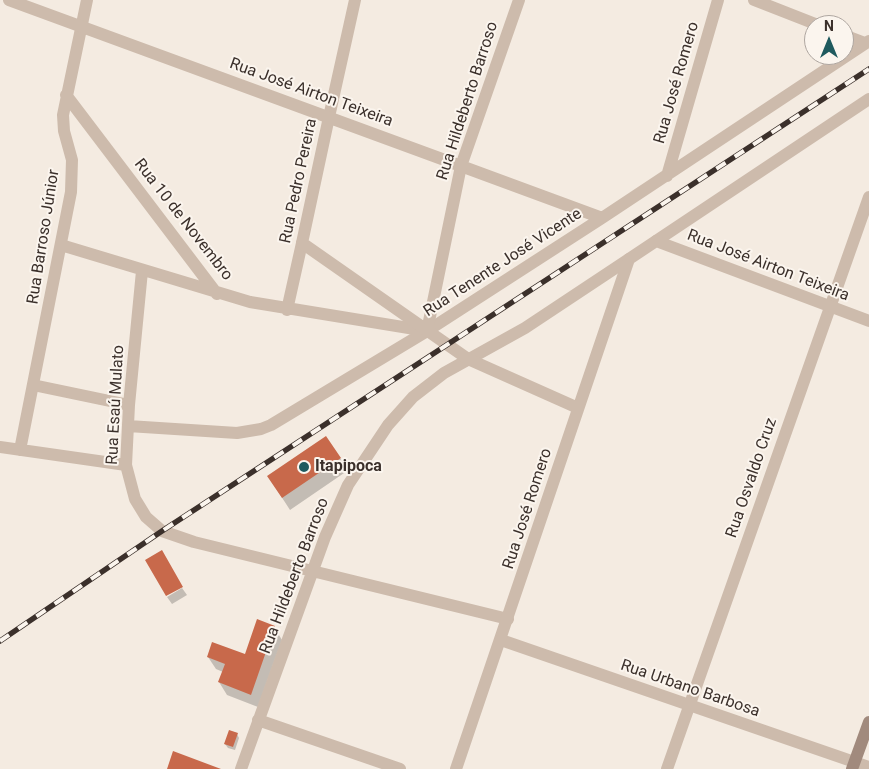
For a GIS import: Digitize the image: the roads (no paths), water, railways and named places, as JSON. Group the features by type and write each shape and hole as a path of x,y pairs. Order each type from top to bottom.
{"main road":[{"path":"853,766 869,722"}],"street":[{"name":"Rua José Airton Teixeira","path":"9,0 602,218"},
{"name":"Rua Barroso Júnior","path":"20,450 61,245 72,177 70,152 63,124 66,95 87,0"},
{"name":"Rua Pedro Pereira","path":"287,310 355,0"},
{"name":"Rua Hildeberto Barroso","path":"427,331 461,166 519,0"},
{"name":"Rua José Romero","path":"667,176 718,0"},
{"path":"754,0 804,20"},
{"path":"854,38 867,42"},
{"name":"Rua Tenente José Vicente","path":"128,426 225,433 261,429 283,418 427,331 667,176 867,42"},
{"name":"Rua 10 de Novembro","path":"66,95 217,294 287,310 427,331"},
{"path":"629,259 869,99"},
{"name":"Rua Osvaldo Cruz","path":"667,769 869,197"},
{"name":"Rua José Airton Teixeira","path":"656,241 869,321"},
{"path":"302,243 468,359 578,408"},
{"path":"61,245 217,294"},
{"name":"Rua Hildeberto Barroso","path":"241,769 311,572 348,485 374,444 413,397 444,373 525,328 629,259"},
{"name":"Rua José Romero","path":"456,769 629,259"},
{"name":"Rua Esaú Mulato","path":"142,271 129,405 126,465 129,483 135,499 146,517 162,531 194,542 311,572"},
{"path":"33,385 129,405"},
{"path":"0,447 126,465"},
{"path":"311,572 508,619"},
{"name":"Rua Urbano Barbosa","path":"501,640 853,766 869,767"},
{"path":"258,720 400,769"}],"railway":[{"path":"0,641 162,531 869,69"}],"place":[{"name":"Itapipoca","path":"304,467"}]}
